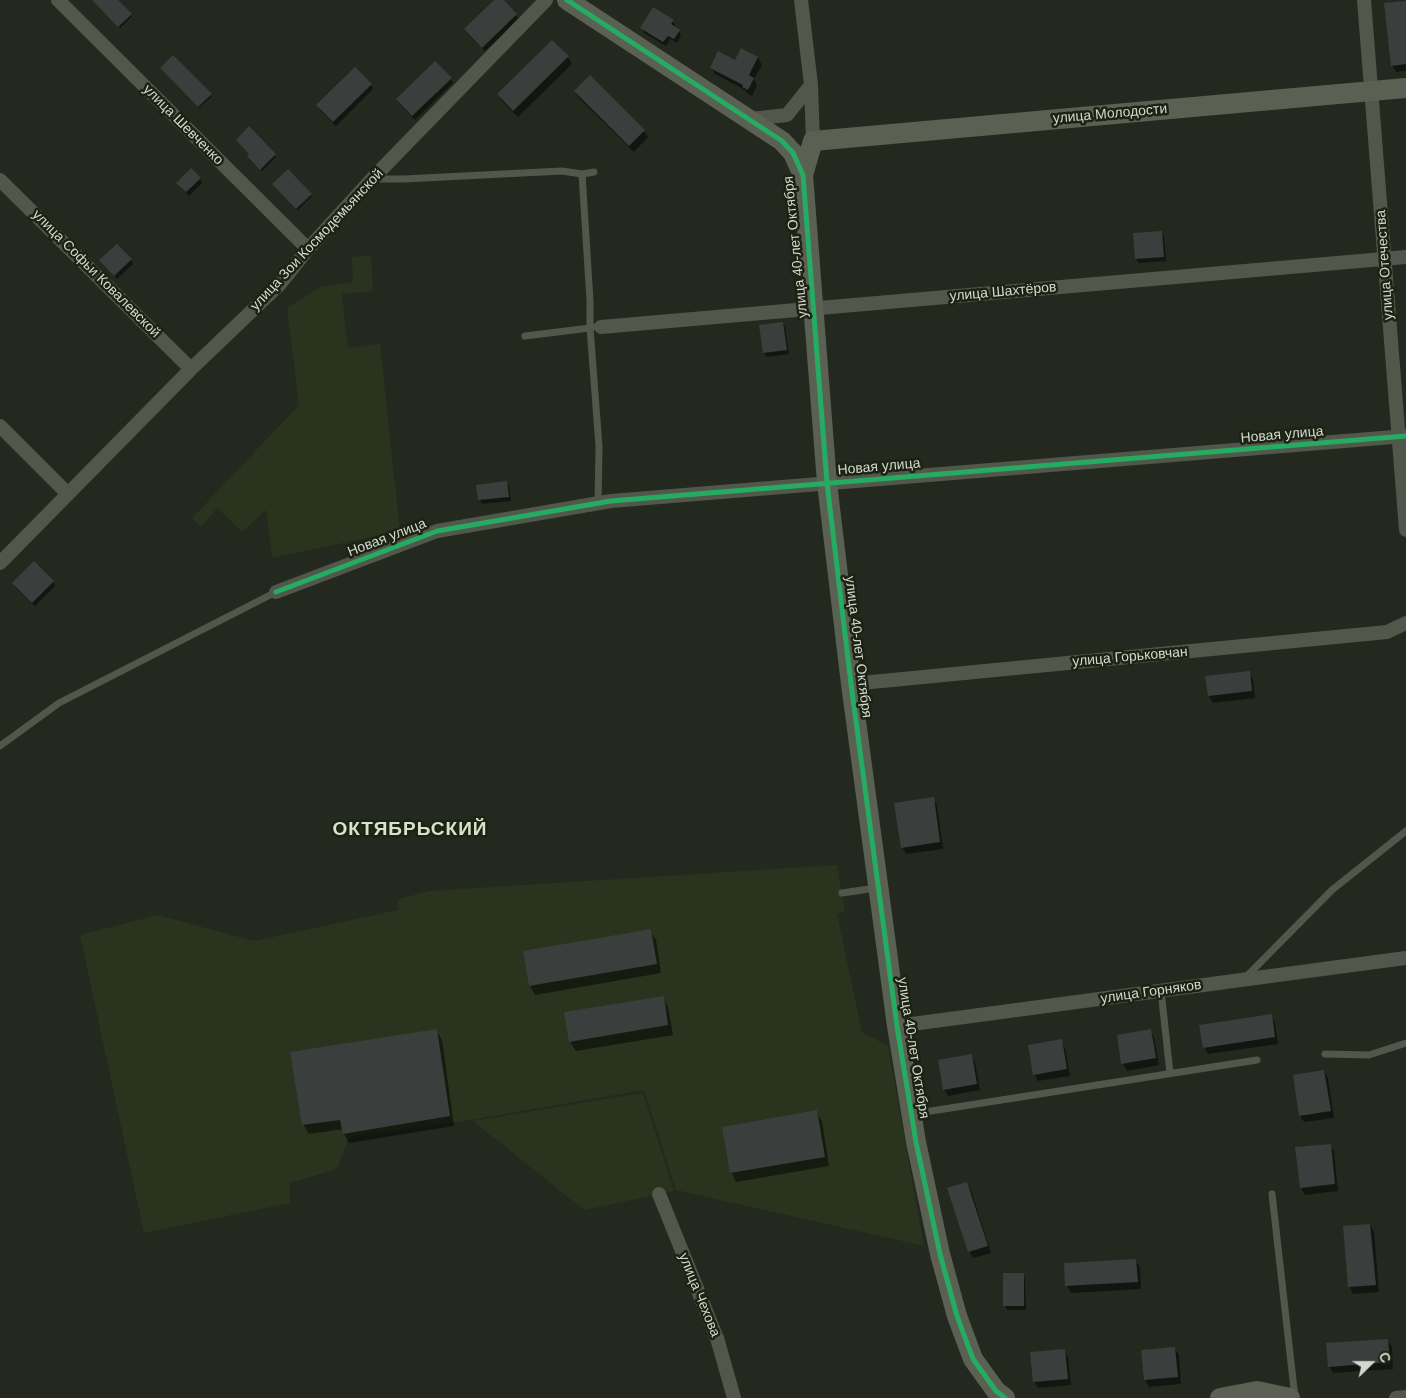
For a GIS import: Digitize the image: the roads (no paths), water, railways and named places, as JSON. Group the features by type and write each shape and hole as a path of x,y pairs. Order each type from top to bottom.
{"street":[{"name":"улица Шевченко","path":"58,0 308,249"},
{"name":"улица Зои Космодемьянской","path":"0,563 191,369 280,284 308,249 372,179 546,0"},
{"name":"улица 40-лет Октября","path":"567,0 782,141 793,153 803,175 826,483 897,1026 912,1114 940,1254 957,1316 974,1358 996,1391 1005,1398"},
{"name":"улица 40-лет Октября","path":"801,0 811,85 813,141 803,175"},
{"name":"улица Отечества","path":"1364,0 1384,259 1402,436 1406,530"},
{"path":"750,119 787,115 811,85"},
{"name":"улица Молодости","path":"813,141 1406,88"},
{"name":"улица Софьи Ковалевской","path":"0,180 191,369"},
{"name":"улица Шахтёров","path":"595,327 1406,257"},
{"path":"0,426 68,494"},
{"name":"Новая улица","path":"276,592 437,531 598,504 826,483 1402,436"},
{"name":"улица Горьковчан","path":"851,684 1387,632 1406,623"},
{"name":"улица Горняков","path":"897,1026 1406,958"},
{"name":"улица Чехова","path":"658,1194 717,1338 734,1398"},
{"path":"1220,1398 1256,1391 1290,1398"},
{"path":"1396,1398 1406,1397"}],"lane":[{"path":"372,179 404,179 562,170 582,174 594,172"},
{"path":"582,174 590,302 595,327 598,504"},
{"path":"524,336 595,327"},
{"path":"0,746 59,703 276,592"},
{"path":"1243,980 1332,890 1406,831"},
{"path":"842,893 879,887"},
{"path":"1161,991 1170,1073"},
{"path":"1325,1054 1369,1055 1406,1043"},
{"path":"912,1114 1257,1060"},
{"path":"1272,1194 1295,1398"}],"district":[{"name":"ОКТЯБРЬСКИЙ","path":"410,830"}]}
